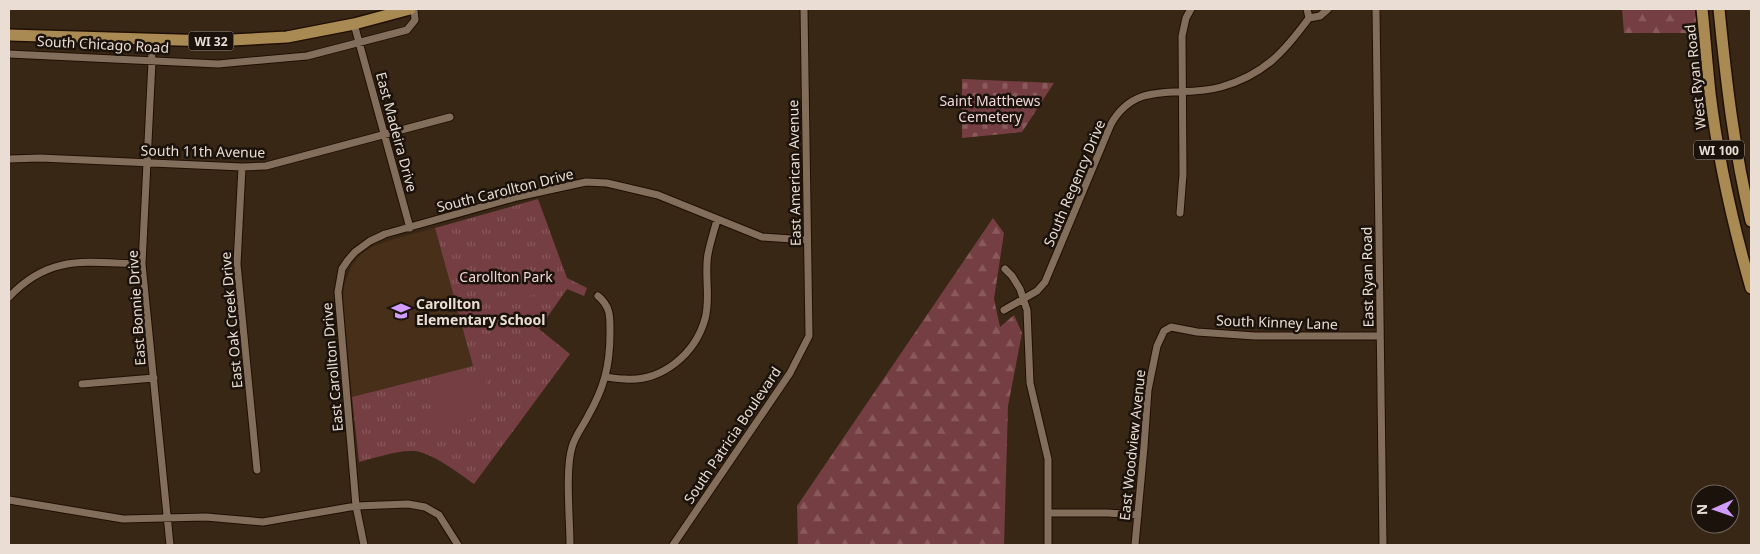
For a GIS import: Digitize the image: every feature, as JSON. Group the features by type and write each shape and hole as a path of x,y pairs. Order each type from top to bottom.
{"main road":[{"name":"South Chicago Road","path":"9,34 212,41 287,37 354,24 410,9"},
{"name":"West Ryan Road","path":"1702,9 1710,93 1718,147 1730,205 1751,288"},
{"name":"WI 100","path":"1719,9 1729,108 1751,221"}],"street":[{"name":"South Chicago Road","path":"9,54 218,64 266,61 307,56 407,30 415,20 414,9"},
{"name":"East American Avenue","path":"804,9 809,336"},
{"path":"1180,213 1183,183 1183,26 1191,9"},
{"path":"1307,9 1309,18 1320,16 1328,9"},
{"name":"East Ryan Road","path":"1376,9 1384,545"},
{"name":"South Regency Drive","path":"1004,310 1024,300 1041,287 1051,270 1116,115 1126,105 1144,95 1202,91 1222,87 1255,73 1286,49 1309,18"},
{"name":"East Madeira Drive","path":"354,24 410,228"},
{"name":"East Bonnie Drive","path":"151,39 152,61 142,264 170,545"},
{"name":"South 11th Avenue","path":"9,159 40,158 242,167 266,166 450,118"},
{"name":"East Oak Creek Drive","path":"242,167 237,264 257,470"},
{"name":"South Carollton Drive","path":"410,228 517,197 586,182 614,184 658,195 762,237 807,240"},
{"path":"606,377 627,380 654,375 675,365 694,344 705,320 708,299 708,254 717,220"},
{"name":"East Carollton Drive","path":"364,545 356,506 339,306 339,281 342,269 362,246 385,234 410,228"},
{"path":"9,297 32,277 53,266 71,263 142,264"},
{"path":"1005,269 1017,283 1028,317 1031,390 1044,433 1048,459 1048,545"},
{"path":"570,545 569,466 572,446 598,398 606,377 610,350 610,312 607,305 598,296"},
{"name":"South Kinney Lane","path":"1174,328 1197,332 1255,336 1380,336"},
{"name":"East Woodview Avenue","path":"1135,545 1150,374 1161,334 1167,329 1174,328"},
{"name":"South Patricia Boulevard","path":"673,545 790,373 809,336"},
{"path":"82,384 154,378"},
{"path":"9,500 123,519 206,517 263,522 356,506 408,504 425,507 439,515 458,545"},
{"path":"1049,513 1138,515"}],"shaded area":[{"name":"Carollton Elementary School","path":"435,228 473,366 352,397 343,304 344,286 351,267 361,254 372,247 393,239"}],"green space":[{"path":"1622,9 1695,9 1697,33 1624,33"},
{"name":"Saint Matthews Cemetery","path":"962,79 1054,83 1022,132 962,138"},
{"name":"Carollton Park","path":"538,199 567,278 587,288 584,296 567,289 539,329 570,354 474,484 445,464 420,452 400,452 359,462 352,397 473,366 435,228"},
{"path":"993,218 1004,233 994,299 1000,327 1014,315 1022,333 1008,406 1004,545 798,545 797,506"},
{"path":"530,271 533,281 511,287 508,277"},
{"path":"533,284 536,294 514,300 512,290"},
{"path":"487,377 485,398 478,416 455,427 433,425 433,383 438,378"}],"place":[{"name":"Carollton Elementary School","path":"401,311"}]}
